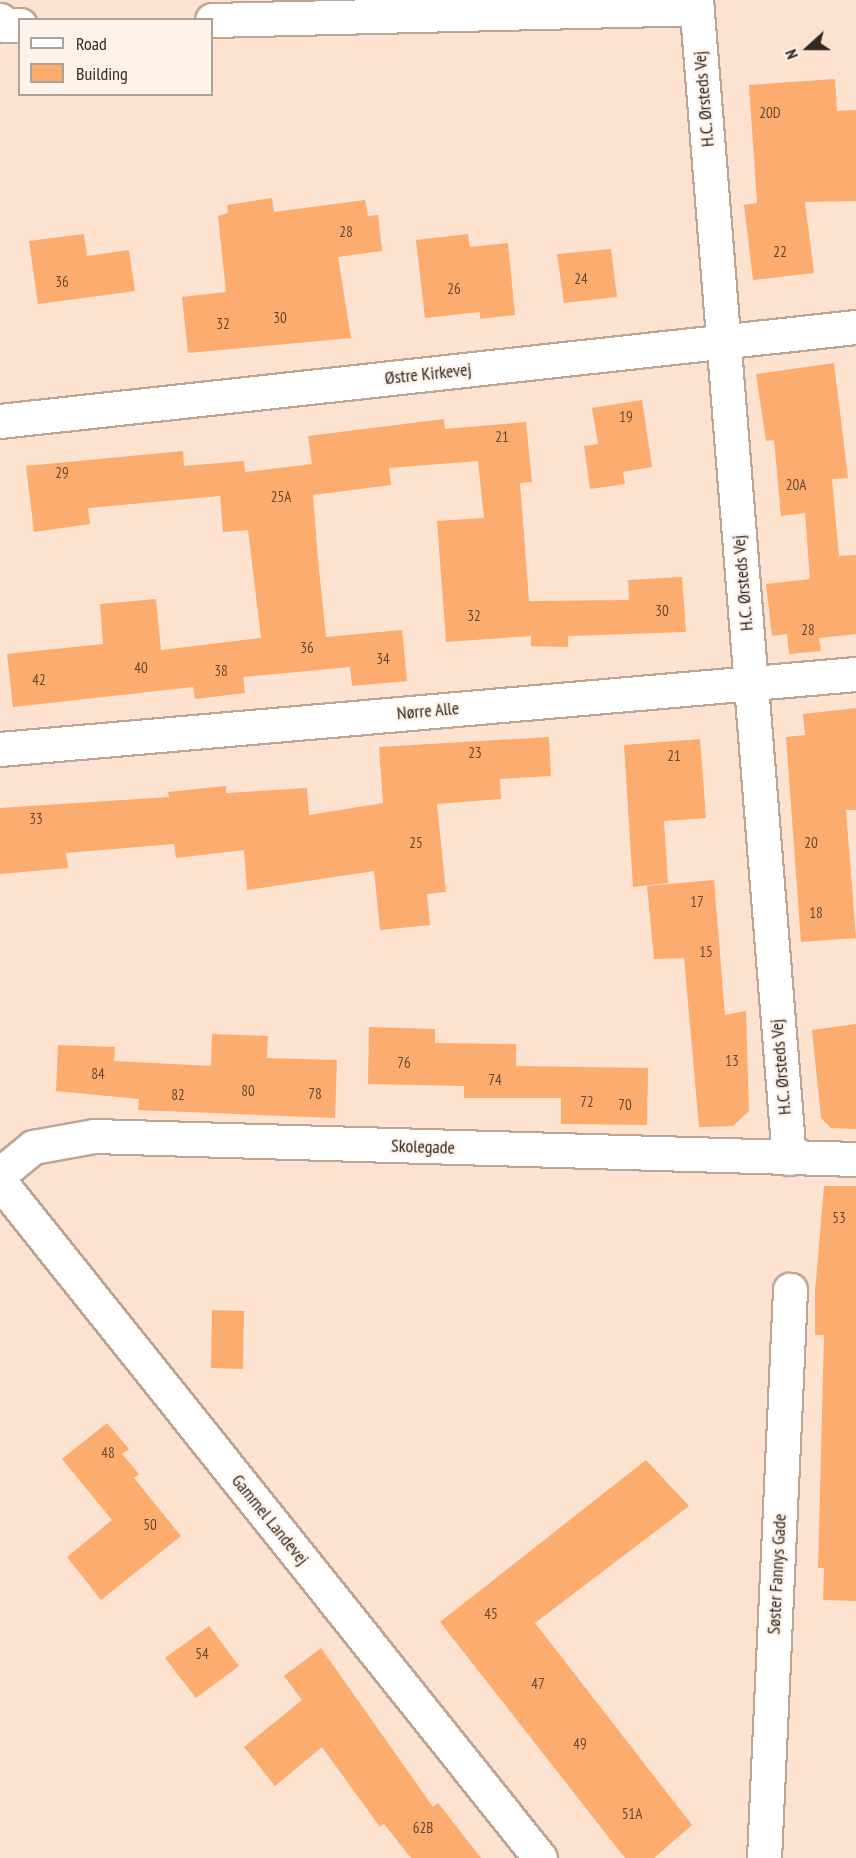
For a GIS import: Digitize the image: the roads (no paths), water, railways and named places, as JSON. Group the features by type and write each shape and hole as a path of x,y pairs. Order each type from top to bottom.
{"street":[{"name":"H.C. Ørsteds Vej","path":"213,20 697,4 789,1158"},
{"path":"0,20 4,25 18,25"},
{"name":"Østre Kirkevej","path":"0,421 856,327"},
{"name":"Nørre Alle","path":"0,748 856,674"},
{"name":"Skolegade","path":"0,1174 33,1147 94,1136 856,1159"},
{"name":"Gammel Landevej","path":"0,1182 540,1858"},
{"name":"Søster Fannys Gade","path":"764,1858 790,1290"}]}
